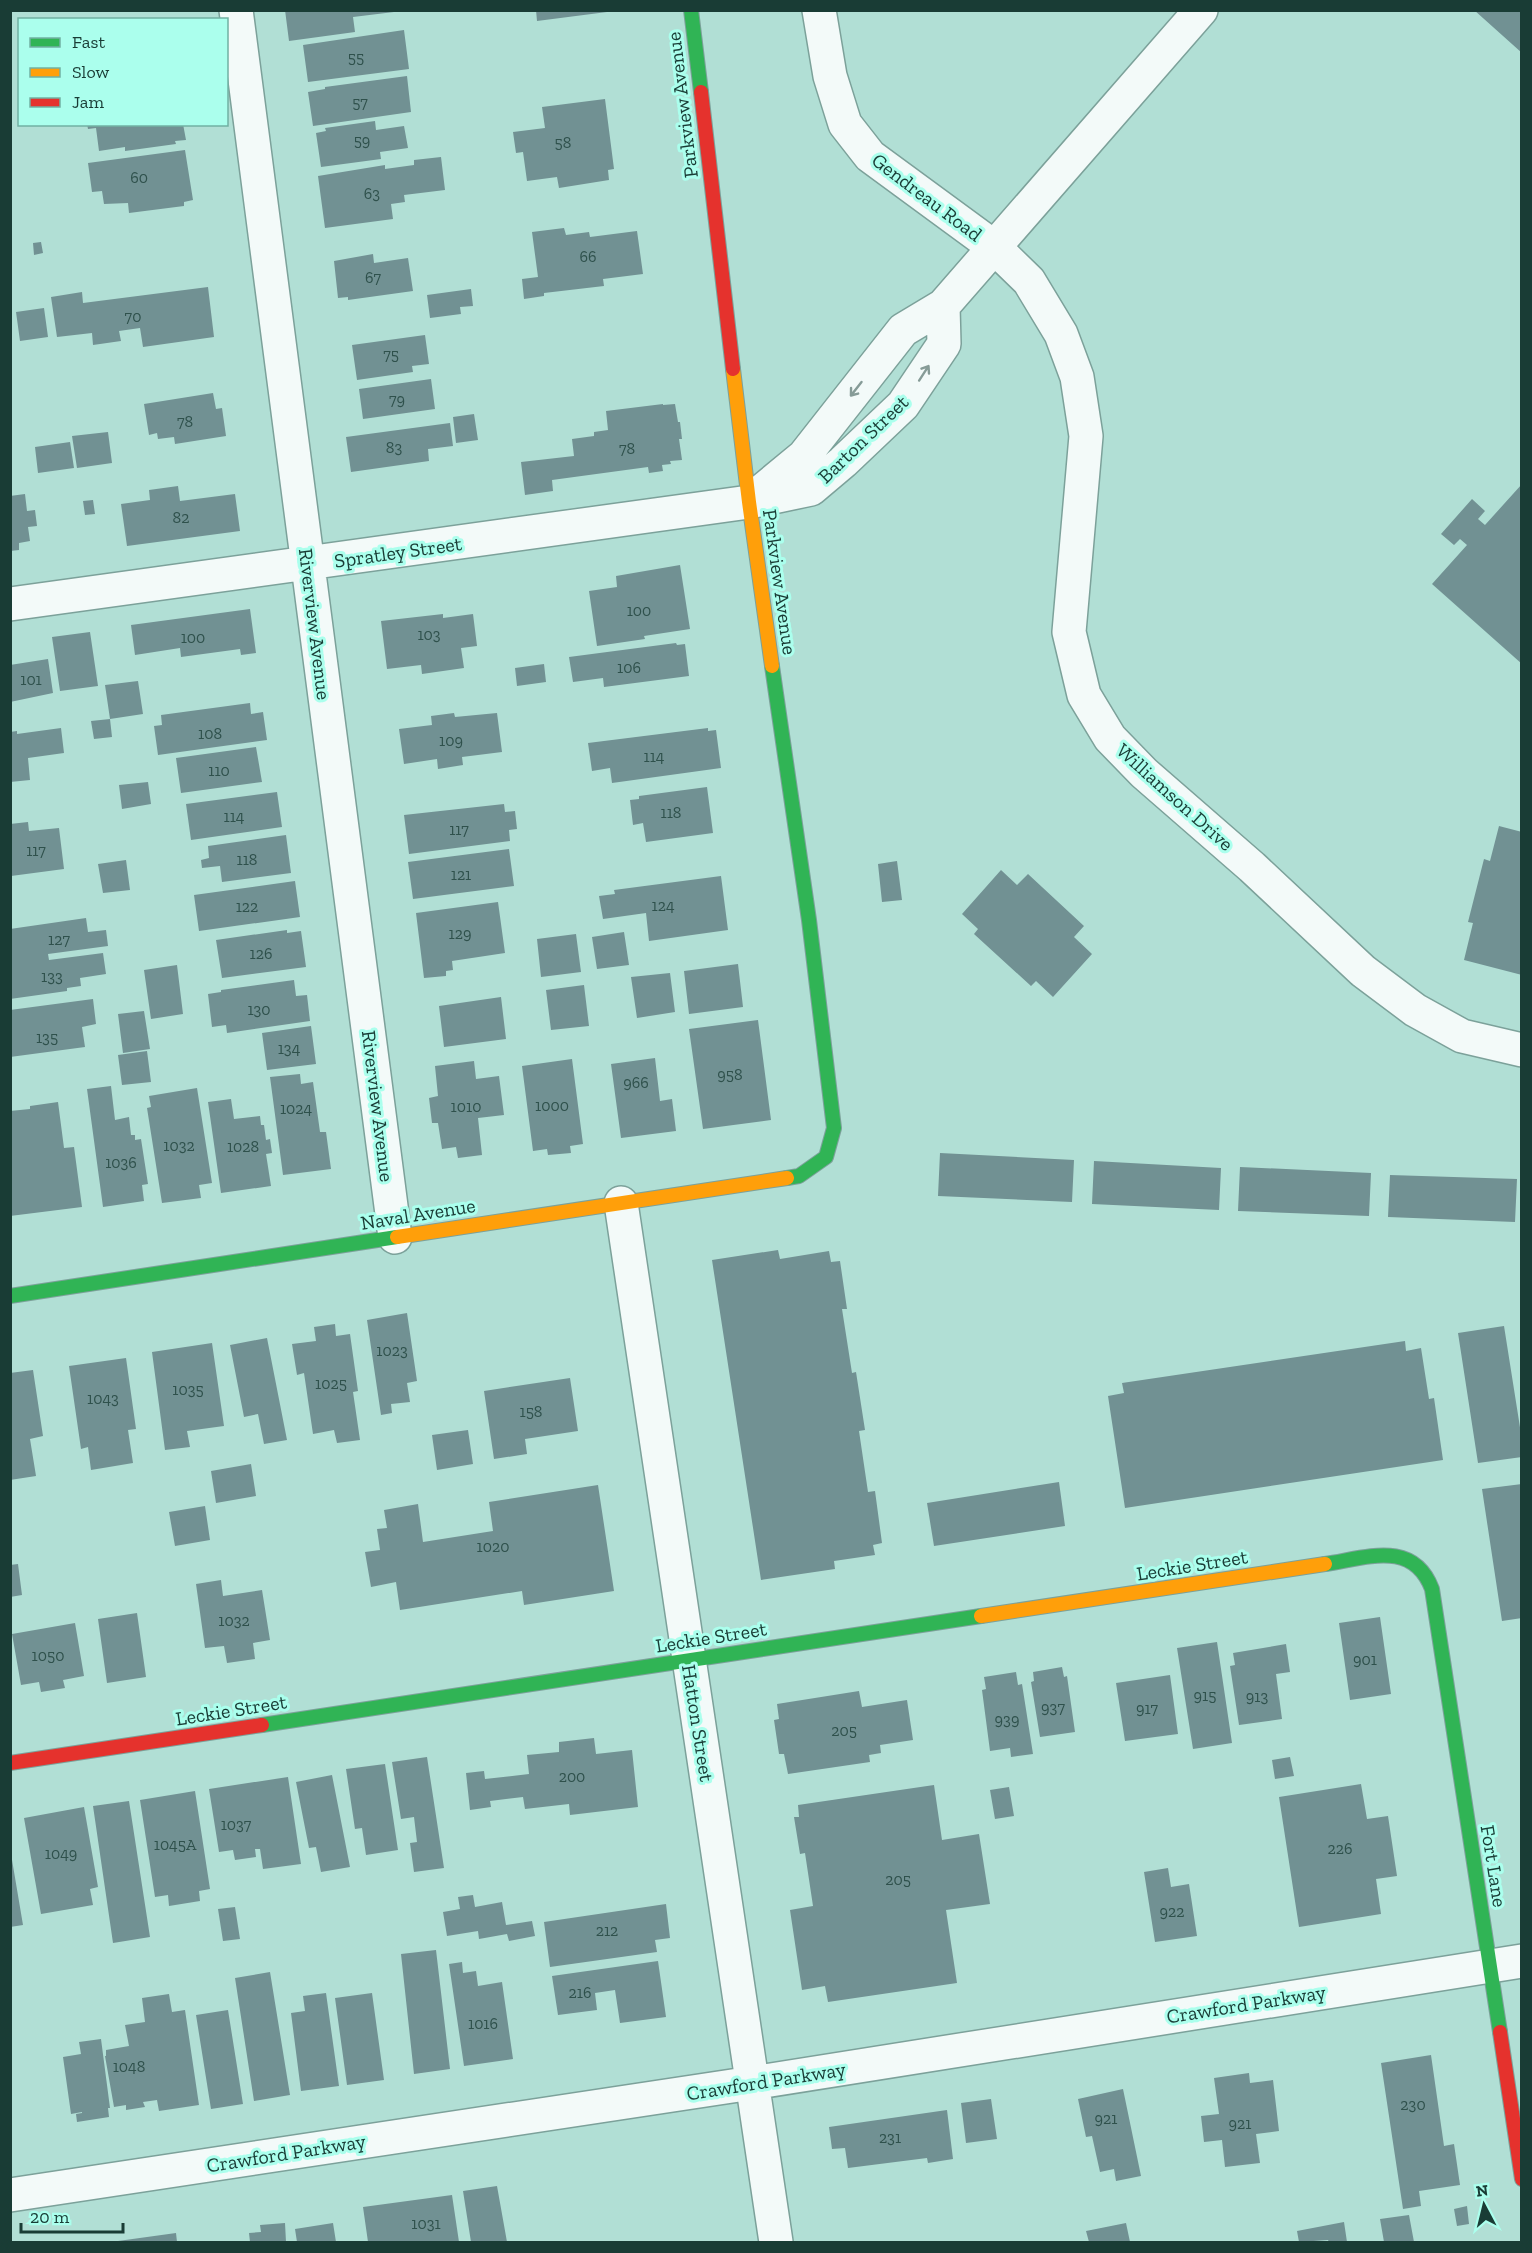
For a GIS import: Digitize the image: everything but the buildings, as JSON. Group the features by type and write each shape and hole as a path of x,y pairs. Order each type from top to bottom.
{"street":[{"name":"Riverview Avenue","path":"236,10 395,1237"},
{"name":"Parkview Avenue","path":"691,10 749,502 809,920 834,1128 826,1157"},
{"name":"Gendreau Road","path":"819,10 830,76 844,124 870,156 994,247"},
{"name":"Barton Street","path":"749,502 804,456 903,330 943,306 1201,10"},
{"name":"Williamson Drive","path":"994,247 1029,281 1061,334 1077,377 1086,436 1069,632 1084,695 1110,738 1144,773 1252,867 1363,971 1415,1010 1462,1036 1521,1050"},
{"name":"Barton Street","path":"749,502 811,489 903,405 944,344 943,306"},
{"name":"Spratley Street","path":"10,604 749,502"},
{"name":"Naval Avenue","path":"10,1296 799,1176 826,1157"},
{"name":"Hatton Street","path":"621,1203 776,2242"},
{"name":"Leckie Street","path":"10,1763 1386,1555 1402,1556 1416,1563"},
{"name":"Fort Lane","path":"1416,1563 1427,1574 1432,1589 1521,2179"},
{"name":"Crawford Parkway","path":"10,2195 752,2083 1521,1961"}],"traffic: fast":[{"path":"691,10 701,92"},
{"path":"772,666 809,920 834,1128 826,1157 799,1176 787,1178"},
{"path":"10,1296 397,1237"},
{"path":"1325,1564 1372,1556 1401,1558 1413,1563 1424,1573 1432,1589 1500,2032"},
{"path":"262,1725 981,1616"}],"traffic: slow":[{"path":"733,369 772,666"},
{"path":"397,1237 787,1178"},
{"path":"981,1616 1325,1564"}],"traffic: jam":[{"path":"701,92 733,369"},
{"path":"10,1763 262,1725"},
{"path":"1500,2032 1522,2179"}]}
